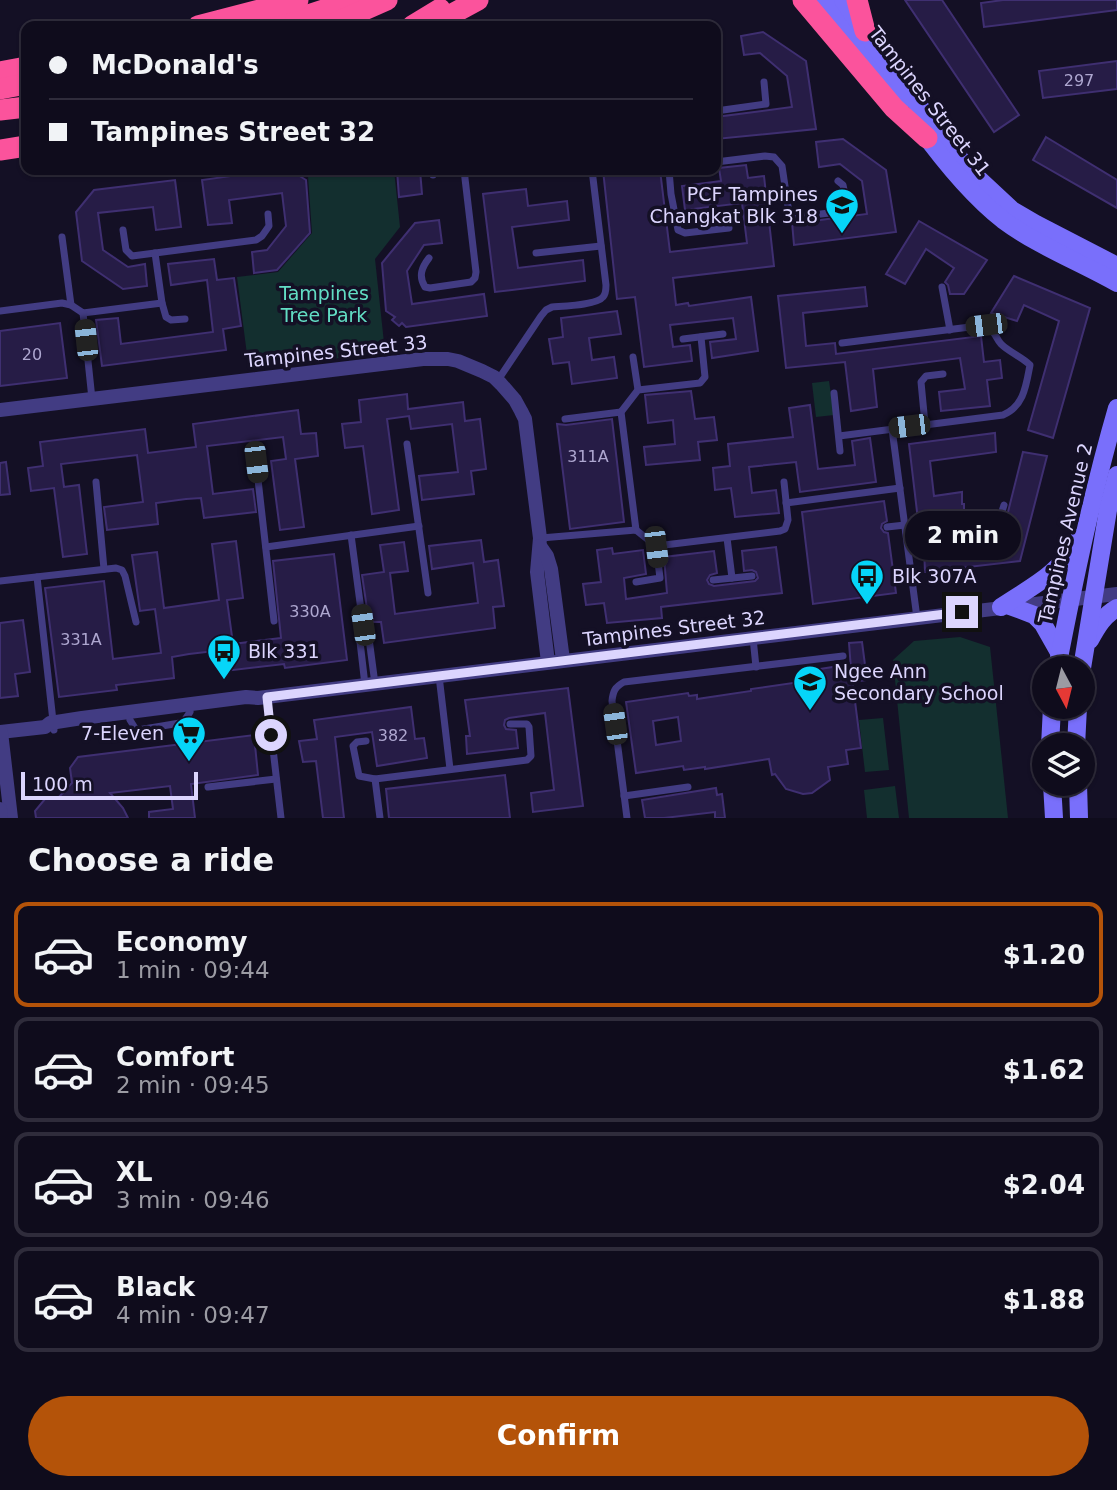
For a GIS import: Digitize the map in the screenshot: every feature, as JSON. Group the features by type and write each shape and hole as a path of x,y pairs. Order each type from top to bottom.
{"highway":[{"path":"220,21 354,0"},
{"path":"339,21 387,0"},
{"path":"420,21 454,0"},
{"path":"439,21 478,0"},
{"path":"803,0 894,108 927,138"},
{"path":"857,0 865,31"},
{"path":"286,21 303,8"},
{"path":"0,72 21,68"},
{"path":"0,89 21,85"},
{"path":"0,110 21,108"},
{"path":"0,150 21,147"}],"main road":[{"name":"Tampines Street 31","path":"825,0 927,138 987,206 1024,234 1114,274"},
{"name":"Tampines Street 31","path":"843,0 967,168 1012,210 1114,274"},
{"name":"Tampines Avenue 2","path":"1059,656 1098,473 1117,408"},
{"name":"Tampines Avenue 2","path":"1084,656 1108,510 1117,475"},
{"path":"1108,510 1117,531"},
{"path":"1006,606 1053,572 1087,525"},
{"path":"1006,606 1034,615 1043,624 1056,656"},
{"path":"1086,648 1098,625 1117,608"},
{"path":"1053,796 1054,818"},
{"path":"1078,796 1079,818"}],"street":[{"name":"Tampines Street 33","path":"0,410 423,359 458,361 482,370 498,381 515,400 525,419 540,542 537,566 555,661"},
{"name":"Tampines Street 32","path":"51,726 82,718 246,697 263,698 1117,594"},
{"name":"Tampines Street 32","path":"0,732 130,720 247,705 263,698"},
{"path":"0,732 12,818"},
{"path":"0,809 1,818"}],"lane":[{"path":"721,110 765,104 764,82"},
{"path":"721,161 774,157 782,166 789,213 796,217 846,211 848,209 844,185 838,181"},
{"path":"429,258 421,272 425,287 471,282 475,278 464,175"},
{"path":"498,381 546,310 603,298 606,285 593,175"},
{"path":"670,175 678,230 685,233 729,228"},
{"path":"123,230 126,250 132,256 256,240 269,226 268,214"},
{"path":"62,237 71,305"},
{"path":"536,253 601,246"},
{"path":"155,253 166,317 171,320 185,319"},
{"path":"942,287 950,330"},
{"path":"0,311 62,303 83,313 162,303"},
{"path":"83,313 92,399"},
{"path":"839,436 1011,412 1018,405 1026,386 1030,364 998,341 989,326 842,343"},
{"path":"683,339 723,334"},
{"path":"636,582 660,579 656,547 636,530 621,412 638,390 704,381 701,337"},
{"path":"633,357 638,390"},
{"path":"925,424 920,382 926,376 943,374"},
{"path":"834,393 840,450"},
{"path":"565,419 621,412"},
{"path":"892,429 917,618"},
{"path":"407,444 428,593"},
{"path":"256,462 274,621"},
{"path":"96,482 104,569"},
{"path":"656,547 780,531 785,528 788,520 784,482"},
{"path":"620,487 630,485"},
{"path":"786,503 900,488"},
{"path":"887,527 992,522 1000,518 1004,505"},
{"path":"266,547 419,526"},
{"path":"540,542 636,530"},
{"path":"351,536 363,625 359,633 370,684"},
{"path":"727,538 732,578"},
{"path":"0,581 116,568 122,570 125,576 136,622"},
{"path":"37,576 51,726"},
{"path":"713,580 752,576"},
{"path":"753,638 756,667"},
{"path":"627,818 612,701 613,691 618,686 624,682 843,656"},
{"path":"439,676 450,769"},
{"path":"263,698 281,818"},
{"path":"366,741 357,742 353,747 357,773 362,778 375,779 530,759 528,725 510,724"},
{"path":"208,787 276,779"},
{"path":"375,779 380,818"},
{"path":"624,796 688,787"}],"green space":[{"name":"Tampines Tree Park","path":"306,175 395,175 400,227 375,259 385,352 249,370 237,277 278,272 312,233"},
{"path":"829,381 834,415 816,417 812,383"},
{"path":"960,637 990,647 1008,818 909,818 893,660 914,641"},
{"path":"883,718 889,770 865,772 859,720"},
{"path":"895,786 899,818 867,818 864,790"}],"building":[{"path":"905,0 942,0 1019,115 994,132"},
{"path":"1003,0 1117,0 1117,10 984,27 981,3"},
{"path":"763,32 806,61 816,129 721,138 721,116 792,107 787,76 760,53 744,55 741,36"},
{"path":"1117,61 1117,89 1043,98 1039,71"},
{"path":"1046,137 1117,180 1117,208 1033,160"},
{"path":"843,139 886,170 896,232 794,245 792,222 867,214 862,181 840,164 819,167 816,142"},
{"path":"746,165 748,178 764,176 774,266 673,278 676,305 688,303 689,306 751,297 758,351 712,358 710,342 736,339 733,318 670,325 673,347 690,345 692,361 644,367 635,297 617,299 604,175 661,175 670,252 747,243 742,203 685,210 682,186 721,181 721,168"},
{"path":"238,175 298,175 306,180 310,233 277,270 254,273 252,252 267,250 286,226 282,193 229,200 232,223 208,225 202,180"},
{"path":"397,175 420,175 422,194 399,197"},
{"path":"175,180 181,227 156,230 153,207 98,213 103,250 128,267 145,264 147,286 123,289 82,261 76,212 94,190"},
{"path":"526,189 528,206 567,201 569,220 512,227 518,268 583,260 585,281 495,292 483,194"},
{"path":"439,220 442,243 424,245 407,271 412,304 484,294 487,316 406,327 402,323 399,326 392,320 395,317 386,311 382,263 415,223"},
{"path":"919,221 987,260 964,294 950,294 945,282 954,268 926,249 905,284 886,274"},
{"path":"214,259 217,280 234,278 241,326 223,329 226,350 102,366 96,320 118,318 121,344 213,332 207,280 171,285 168,264"},
{"path":"1014,276 1090,308 1053,438 1028,430 1059,321 1024,305 1017,321 991,313"},
{"path":"865,287 867,306 803,313 806,346 835,343 836,354 981,336 984,362 1000,360 1002,378 987,380 990,406 941,411 939,392 965,389 960,358 873,369 877,407 851,411 845,362 786,368 778,296"},
{"path":"617,311 621,334 589,338 592,360 614,357 617,378 572,384 569,362 553,364 549,339 563,337 561,318"},
{"path":"60,323 67,378 0,386 0,331"},
{"path":"691,391 695,419 714,417 717,440 698,442 700,460 646,465 644,447 675,444 673,420 648,423 645,395"},
{"path":"407,394 408,409 463,402 465,421 480,419 486,469 471,471 474,494 422,500 419,476 458,472 452,424 411,429 409,416 387,419 399,510 372,514 363,446 345,448 342,424 361,422 359,400"},
{"path":"810,405 818,469 855,465 852,441 870,438 876,482 800,492 796,462 749,467 752,493 776,490 779,513 735,517 731,488 715,490 713,468 730,466 728,444 793,437 789,408"},
{"path":"298,410 301,434 316,433 318,456 295,459 304,527 280,530 271,461 286,459 283,437 207,446 213,494 253,489 256,512 204,518 201,498 186,499 156,503 158,524 107,530 104,507 143,502 137,455 61,464 64,487 79,485 87,554 63,557 54,488 31,491 28,468 43,466 40,442 145,429 148,453 196,447 193,424"},
{"path":"612,419 624,522 570,529 557,424"},
{"path":"995,433 996,452 930,461 934,496 962,492 964,514 918,520 909,444"},
{"path":"1023,452 1047,456 1020,561 925,572 924,548 1001,540"},
{"path":"6,462 10,494 0,495 0,463"},
{"path":"884,501 887,521 881,528 888,533 896,593 813,604 802,512"},
{"path":"481,540 484,562 498,560 504,606 493,607 495,628 384,643 381,622 369,622 362,575 384,572 380,545 404,542 408,571 390,573 395,614 478,603 473,563 432,569 429,546"},
{"path":"236,541 243,598 227,600 233,644 281,638 273,561 334,554 347,660 285,668 284,664 225,671 223,650 189,654 172,657 174,678 116,685 117,690 59,697 45,588 104,581 113,659 161,653 155,609 140,611 132,555 157,552 164,608 219,600 212,544"},
{"path":"776,547 782,593 661,607 662,618 607,623 604,603 586,605 583,584 601,582 597,550 612,548 613,554 643,550 646,574 624,578 626,599 667,593 664,557 714,551 717,573 710,575 707,580 714,586 755,581 758,578 756,572 744,571 742,551"},
{"path":"23,620 30,672 15,674 18,696 0,698 0,623"},
{"path":"862,642 867,680 852,682 849,643"},
{"path":"833,667 834,679 852,678 861,748 846,750 848,764 828,767 830,780 812,793 803,794 786,789 775,774 772,775 769,759 705,769 684,770 683,766 636,773 626,702 688,693 689,696 697,695 697,699 751,691 814,680 813,670","holes":["678,717 681,741 656,745 653,721"]},
{"path":"568,688 583,806 533,812 531,793 554,790 545,713 505,720 506,729 516,730 518,748 467,754 466,736 470,736 465,700"},
{"path":"411,707 415,739 424,738 427,758 377,766 372,732 335,737 344,818 323,818 316,761 303,762 299,741 317,739 314,720"},
{"path":"254,735 258,775 191,784 195,818 149,818 149,812 173,809 170,786 110,793 128,818 36,818 35,811 45,799 58,798 72,783 70,768 78,757"},
{"path":"505,775 510,818 389,818 386,789"},
{"path":"716,788 717,795 722,794 725,818 715,818 715,812 645,818 642,800"}],"place":[{"name":"PCF Tampines Changkat Blk 318","path":"842,235"},
{"name":"Blk 307A","path":"867,606"},
{"name":"Blk 331","path":"224,681"},
{"name":"Ngee Ann Secondary School","path":"810,712"},
{"name":"7-Eleven","path":"189,763"}],"route":[{"path":"271,735 267,697 962,612"}]}
